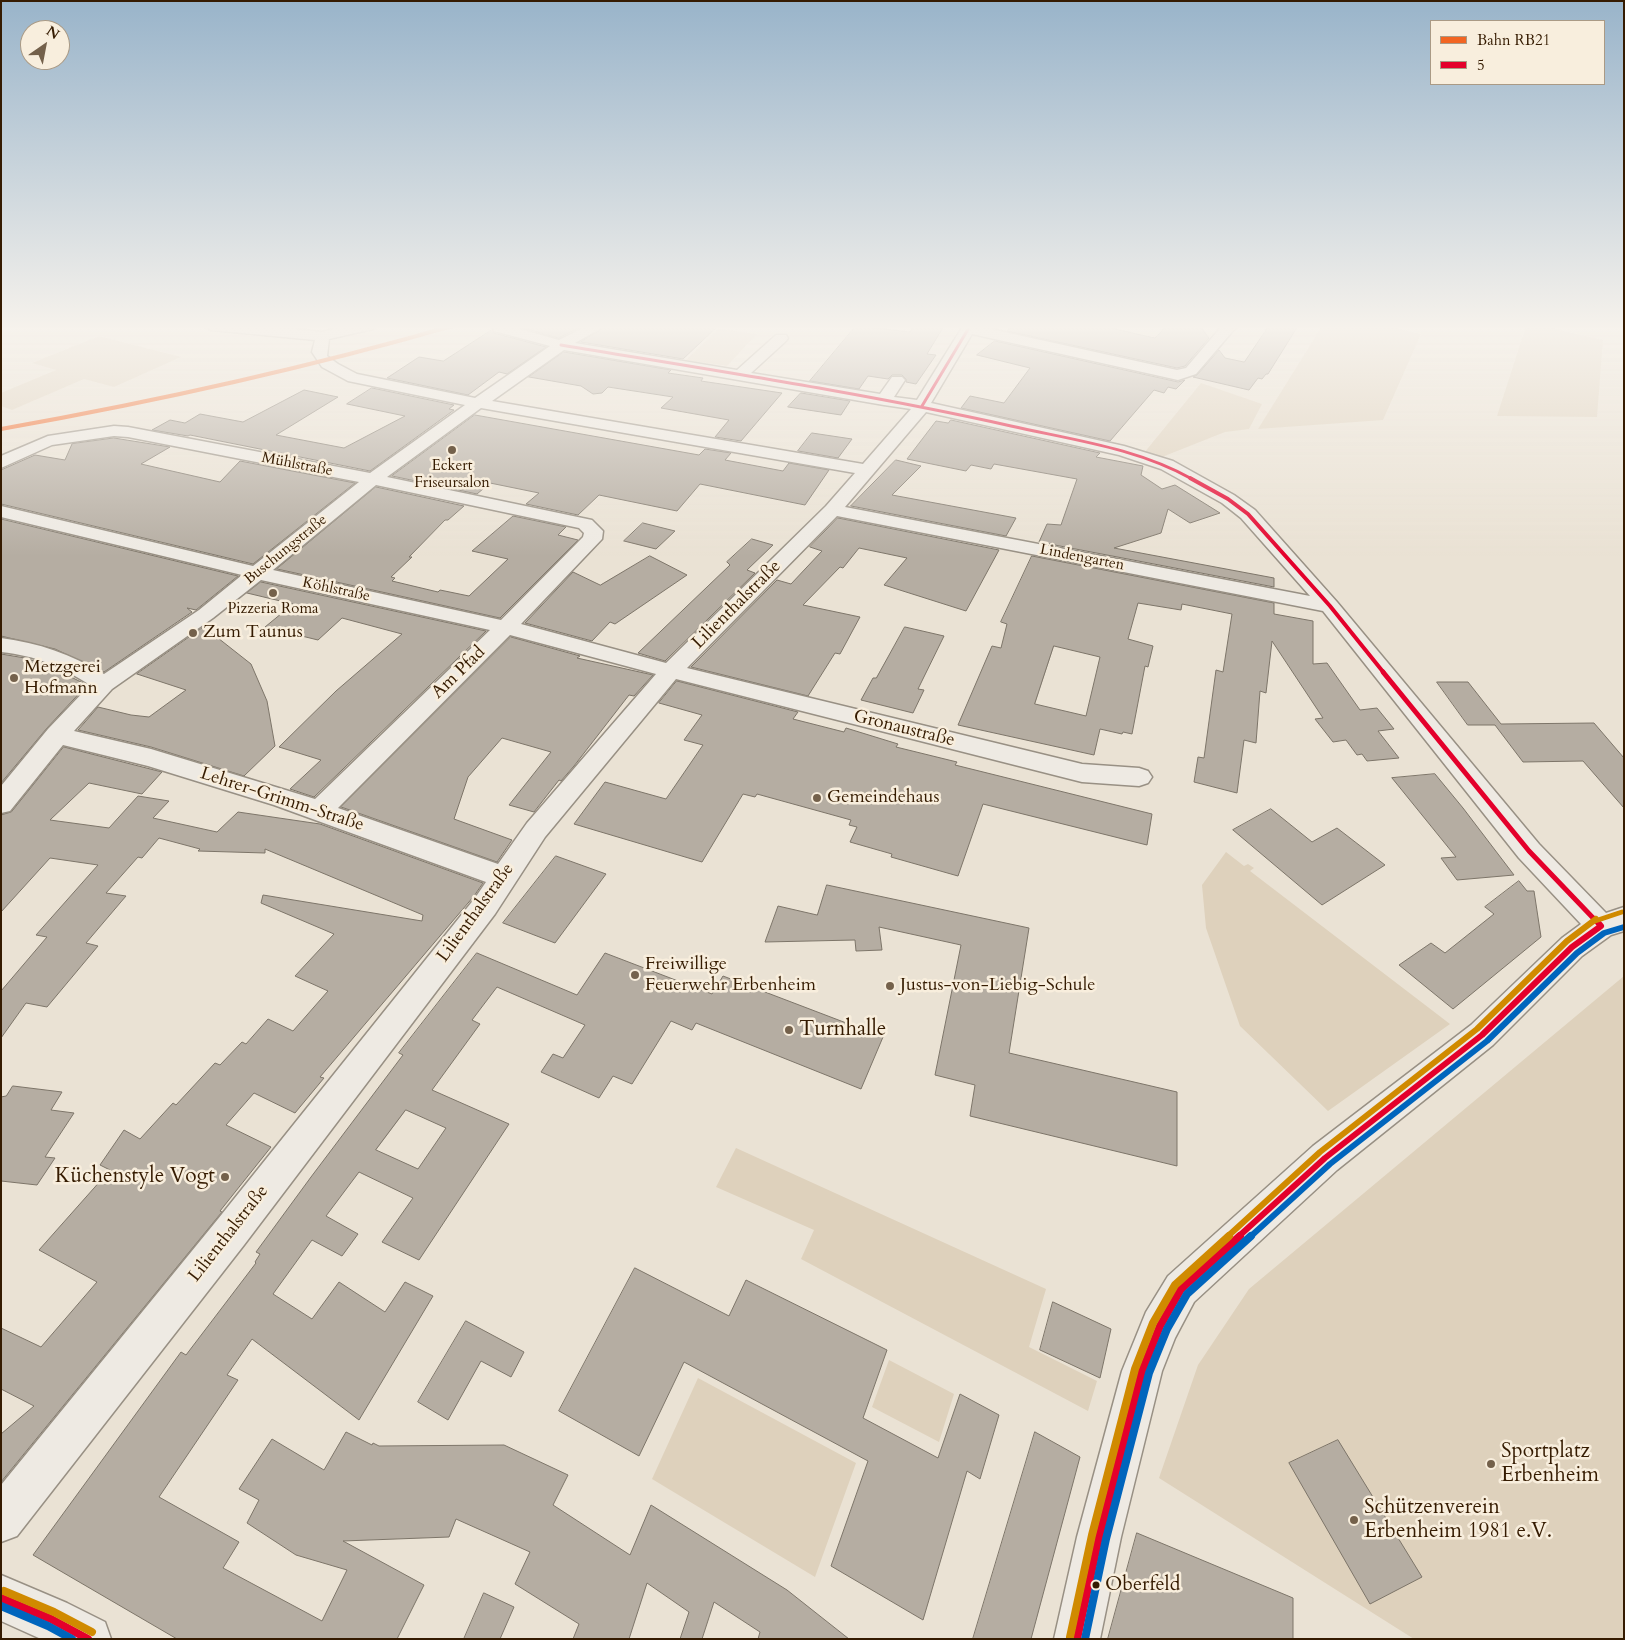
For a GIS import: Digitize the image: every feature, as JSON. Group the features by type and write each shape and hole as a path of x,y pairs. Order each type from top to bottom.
{"street":[{"path":"478,403 868,470"},
{"name":"Buschungstraße","path":"1,804 57,735 104,684 206,614 374,479 478,403"},
{"path":"900,403 1124,451 1167,465 1228,499 1248,514 1330,606 1528,851 1612,923 1572,947 1482,1035 1325,1158 1181,1289 1160,1326 1142,1372 1099,1538 1076,1639"},
{"name":"Lilienthalstraße","path":"1,1520 231,1232 485,906 536,830 671,671 833,510 924,403"},
{"name":"Mühlstraße","path":"1,463 48,441 114,431 128,432 374,479 585,524 594,531"},
{"name":"Lindengarten","path":"833,510 1330,606"},
{"name":"Köhlstraße","path":"1,511 258,574 506,627 671,671"},
{"name":"Am Pfad","path":"320,810 506,627 592,539 594,531"},
{"path":"1,646 32,648 52,654 73,664 104,684"},
{"name":"Gronaustraße","path":"671,671 1082,773 1139,777"},
{"name":"Lehrer-Grimm-Straße","path":"57,735 151,758 320,810 503,877"},
{"path":"1,1598 51,1619 88,1639"}],"shaded area":[{"path":"1,403 29,403 12,410 1,406"},
{"path":"1185,403 1262,404 1249,429 1225,432 1162,457 1144,453"},
{"path":"1274,403 1391,403 1383,420 1258,429"},
{"path":"1501,403 1598,403 1597,417 1497,416"},
{"path":"1226,852 1244,866 1248,864 1254,868 1250,871 1450,1024 1328,1111 1240,1026 1206,928 1202,885"},
{"name":"Sportplatz Erbenheim","path":"1624,976 1624,1639 1414,1639 1159,1478 1198,1365 1249,1289"},
{"path":"736,1148 1046,1289 1029,1347 1097,1381 1088,1411 801,1259 814,1230 716,1187"},
{"path":"889,1360 954,1394 939,1442 872,1407"},
{"path":"698,1378 856,1463 815,1577 652,1479"}],"building":[{"path":"280,403 329,403 276,435 344,448 405,416 347,404 442,403 454,405 449,409 454,410 370,471 190,435 152,430 170,420 185,423 200,414 243,422"},
{"path":"667,403 774,403 741,441 715,437 729,420 661,408"},
{"path":"792,403 849,403 841,415 788,407"},
{"path":"965,403 1143,403 1110,441 961,408"},
{"path":"475,415 699,455 705,449 731,453 725,460 783,471 789,463 829,470 805,505 700,484 677,511 599,495 578,515 526,504 539,493 490,483 477,494 392,476"},
{"path":"951,420 1100,453 1096,457 1143,466 1141,475 1162,489 1175,485 1220,513 1190,523 1168,509 1161,533 1114,548 1274,578 1274,587 1039,542 1047,524 1061,525 1077,479 994,464 991,469 971,465 966,471 907,459 936,421 948,423"},
{"path":"812,433 852,439 838,458 798,451"},
{"path":"114,438 170,447 141,464 220,482 240,461 355,483 253,564 1,504 1,470 35,455 65,460 72,444"},
{"path":"896,460 921,466 892,495 1016,518 1006,536 851,506"},
{"path":"376,487 464,506 448,520 445,520 409,557 412,557 391,577 395,578 392,581 438,592 440,590 469,596 508,559 472,551 513,516 566,527 558,535 578,540 500,618 277,569"},
{"path":"838,518 999,550 966,611 884,585 907,558 859,548 843,568 840,567 803,605 860,617 840,654 835,653 808,696 691,667 777,580 791,584 822,551 810,547"},
{"path":"1,519 238,576 196,610 187,608 192,612 104,672 55,649 1,636"},
{"path":"643,523 675,531 656,549 624,541"},
{"path":"752,539 773,545 747,570 755,573 665,661 638,653 730,565 727,562"},
{"path":"650,556 687,575 615,624 610,622 592,641 525,623 573,572 600,585"},
{"path":"1032,556 1274,603 1274,614 1313,621 1313,664 1327,663 1360,710 1377,708 1394,729 1378,731 1399,758 1367,761 1362,754 1357,755 1346,740 1333,742 1315,719 1323,718 1272,641 1266,693 1260,691 1256,743 1244,740 1237,793 1194,782 1198,757 1204,758 1216,670 1223,672 1232,614 1182,604 1181,610 1138,603 1128,639 1153,646 1148,667 1145,666 1132,734 1123,732 1122,734 1100,729 1094,755 958,725 992,646 1001,648 1007,624 1001,622","holes":["1054,646 1100,657 1086,716 1035,704"]},
{"path":"261,582 486,631 314,797 290,789 321,760 279,747 336,691 402,634 342,618 318,640 265,627 293,604 247,593"},
{"path":"204,627 251,664 267,701 275,746 244,776 151,747 78,730 98,707 131,715 149,717 186,690 137,674"},
{"path":"905,627 944,636 918,689 924,690 913,713 861,700"},
{"path":"511,637 580,656 577,658 653,675 634,696 629,695 574,766 561,781 559,780 534,812 509,805 551,752 502,738 468,777 454,819 512,840 497,862 341,807"},
{"path":"1,654 25,658 47,665 87,685 47,728 1,783"},
{"path":"677,681 798,712 793,719 844,732 846,728 898,744 896,747 957,762 955,765 1152,814 1147,845 983,804 958,876 891,857 892,854 850,842 857,827 849,825 851,820 757,794 755,797 743,794 702,862 574,824 605,782 666,799 703,745 684,740 702,715 659,703"},
{"path":"1437,682 1468,682 1501,724 1594,723 1624,758 1624,808 1583,761 1523,762 1495,725 1468,725"},
{"path":"64,747 162,772 142,794 89,783 50,820 109,828 138,796 169,801 153,818 217,832 238,812 320,824 483,883 320,1077 324,1078 295,1113 254,1093 226,1125 271,1147 220,1211 222,1212 1,1482 1,1434 34,1406 1,1389 1,1328 41,1347 97,1282 39,1250 110,1170 100,1165 124,1130 140,1139 173,1103 176,1105 215,1063 220,1065 242,1042 246,1044 268,1019 293,1031 328,991 295,976 334,934 261,903 263,895 422,921 423,915 265,849 265,853 198,851 200,849 159,838 142,858 138,857 106,893 126,896 86,943 98,946 47,1007 26,1003 1,1038 1,991 47,937 36,935 98,865 50,858 1,912 1,815 11,812"},
{"path":"1435,774 1514,875 1457,880 1441,858 1456,857 1392,778"},
{"path":"1271,809 1312,842 1337,828 1385,865 1322,905 1233,830"},
{"path":"556,856 606,874 555,943 503,923"},
{"path":"1519,881 1527,891 1534,891 1541,937 1453,1009 1399,965 1431,943 1445,953 1494,914 1485,907"},
{"path":"827,885 1029,928 1009,1053 1177,1092 1177,1166 970,1116 975,1085 935,1075 961,945 879,927 882,950 856,951 855,940 765,942 778,906 817,915"},
{"path":"477,953 577,995 605,953 712,994 723,976 883,1037 861,1089 696,1023 692,1030 671,1021 632,1084 613,1076 599,1098 541,1072 553,1054 563,1058 585,1025 497,987 472,1020 480,1024 432,1090 509,1124 419,1260 382,1242 413,1198 359,1172 326,1216 358,1234 342,1256 312,1240 273,1294 312,1319 339,1282 385,1312 405,1282 433,1296 359,1420 252,1339 227,1375 238,1380 159,1497 239,1542 223,1568 322,1621 347,1570 296,1555 247,1523 259,1500 239,1489 272,1439 324,1470 346,1432 372,1445 373,1443 379,1446 504,1445 568,1475 553,1505 630,1555 651,1505 787,1590 849,1639 758,1639 760,1632 714,1602 702,1639 680,1639 689,1612 647,1583 629,1639 573,1639 579,1624 515,1584 530,1552 456,1519 449,1537 343,1541 424,1585 397,1639 177,1639 33,1555 181,1352 186,1355 256,1263 260,1254 256,1252 403,1055 399,1053","holes":["406,1110 446,1128 418,1169 376,1150"]},
{"path":"13,1086 62,1092 51,1110 74,1113 45,1157 55,1158 37,1185 1,1181 1,1097 6,1096"},
{"path":"635,1268 729,1316 746,1280 887,1350 863,1418 938,1458 960,1394 999,1415 980,1479 967,1471 923,1620 831,1566 868,1461 684,1362 639,1456 559,1411"},
{"path":"1053,1302 1111,1329 1100,1378 1040,1350"},
{"path":"466,1321 524,1352 511,1377 481,1361 448,1420 418,1402"},
{"path":"1035,1432 1080,1457 1031,1639 973,1639"},
{"name":"Schützenverein Erbenheim 1981 e.V.","path":"1338,1440 1422,1577 1370,1604 1289,1463"},
{"path":"1137,1533 1293,1598 1293,1639 1108,1639"},
{"path":"484,1593 514,1607 500,1639 464,1639"}],"rail line":[{"name":"RB21","path":"1,429 143,403"}],"transit line":[{"name":"5","path":"901,403 1124,451 1167,465 1228,499 1248,514 1330,606 1529,851 1601,926"},
{"name":"5","path":"922,406 924,403"},
{"path":"1070,1637 1092,1535 1135,1369 1153,1323 1175,1285 1320,1152 1477,1029 1567,941 1597,919 1622,912"},
{"name":"5","path":"1077,1639 1099,1537 1142,1371 1160,1326 1181,1289 1325,1158 1482,1035 1572,947 1601,926"},
{"path":"1085,1639 1106,1539 1149,1373 1167,1329 1187,1294 1330,1164 1487,1041 1577,953 1604,933 1624,927"},
{"path":"4,1591 54,1612 92,1632"},
{"name":"5","path":"1,1598 51,1619 88,1639"},
{"path":"1,1606 48,1626 72,1639"}],"place":[{"name":"Eckert Friseursalon","path":"452,450"},
{"name":"Pizzeria Roma","path":"273,593"},
{"name":"Zum Taunus","path":"193,633"},
{"name":"Metzgerei Hofmann","path":"14,678"},
{"name":"Gemeindehaus","path":"817,798"},
{"name":"Freiwillige Feuerwehr Erbenheim","path":"635,975"},
{"name":"Justus-von-Liebig-Schule","path":"890,986"},
{"name":"Turnhalle","path":"789,1030"},
{"name":"Küchenstyle Vogt","path":"225,1177"},
{"name":"Sportplatz Erbenheim","path":"1491,1464"},
{"name":"Schützenverein Erbenheim 1981 e.V.","path":"1354,1520"},
{"name":"Oberfeld","path":"1096,1585"}]}
